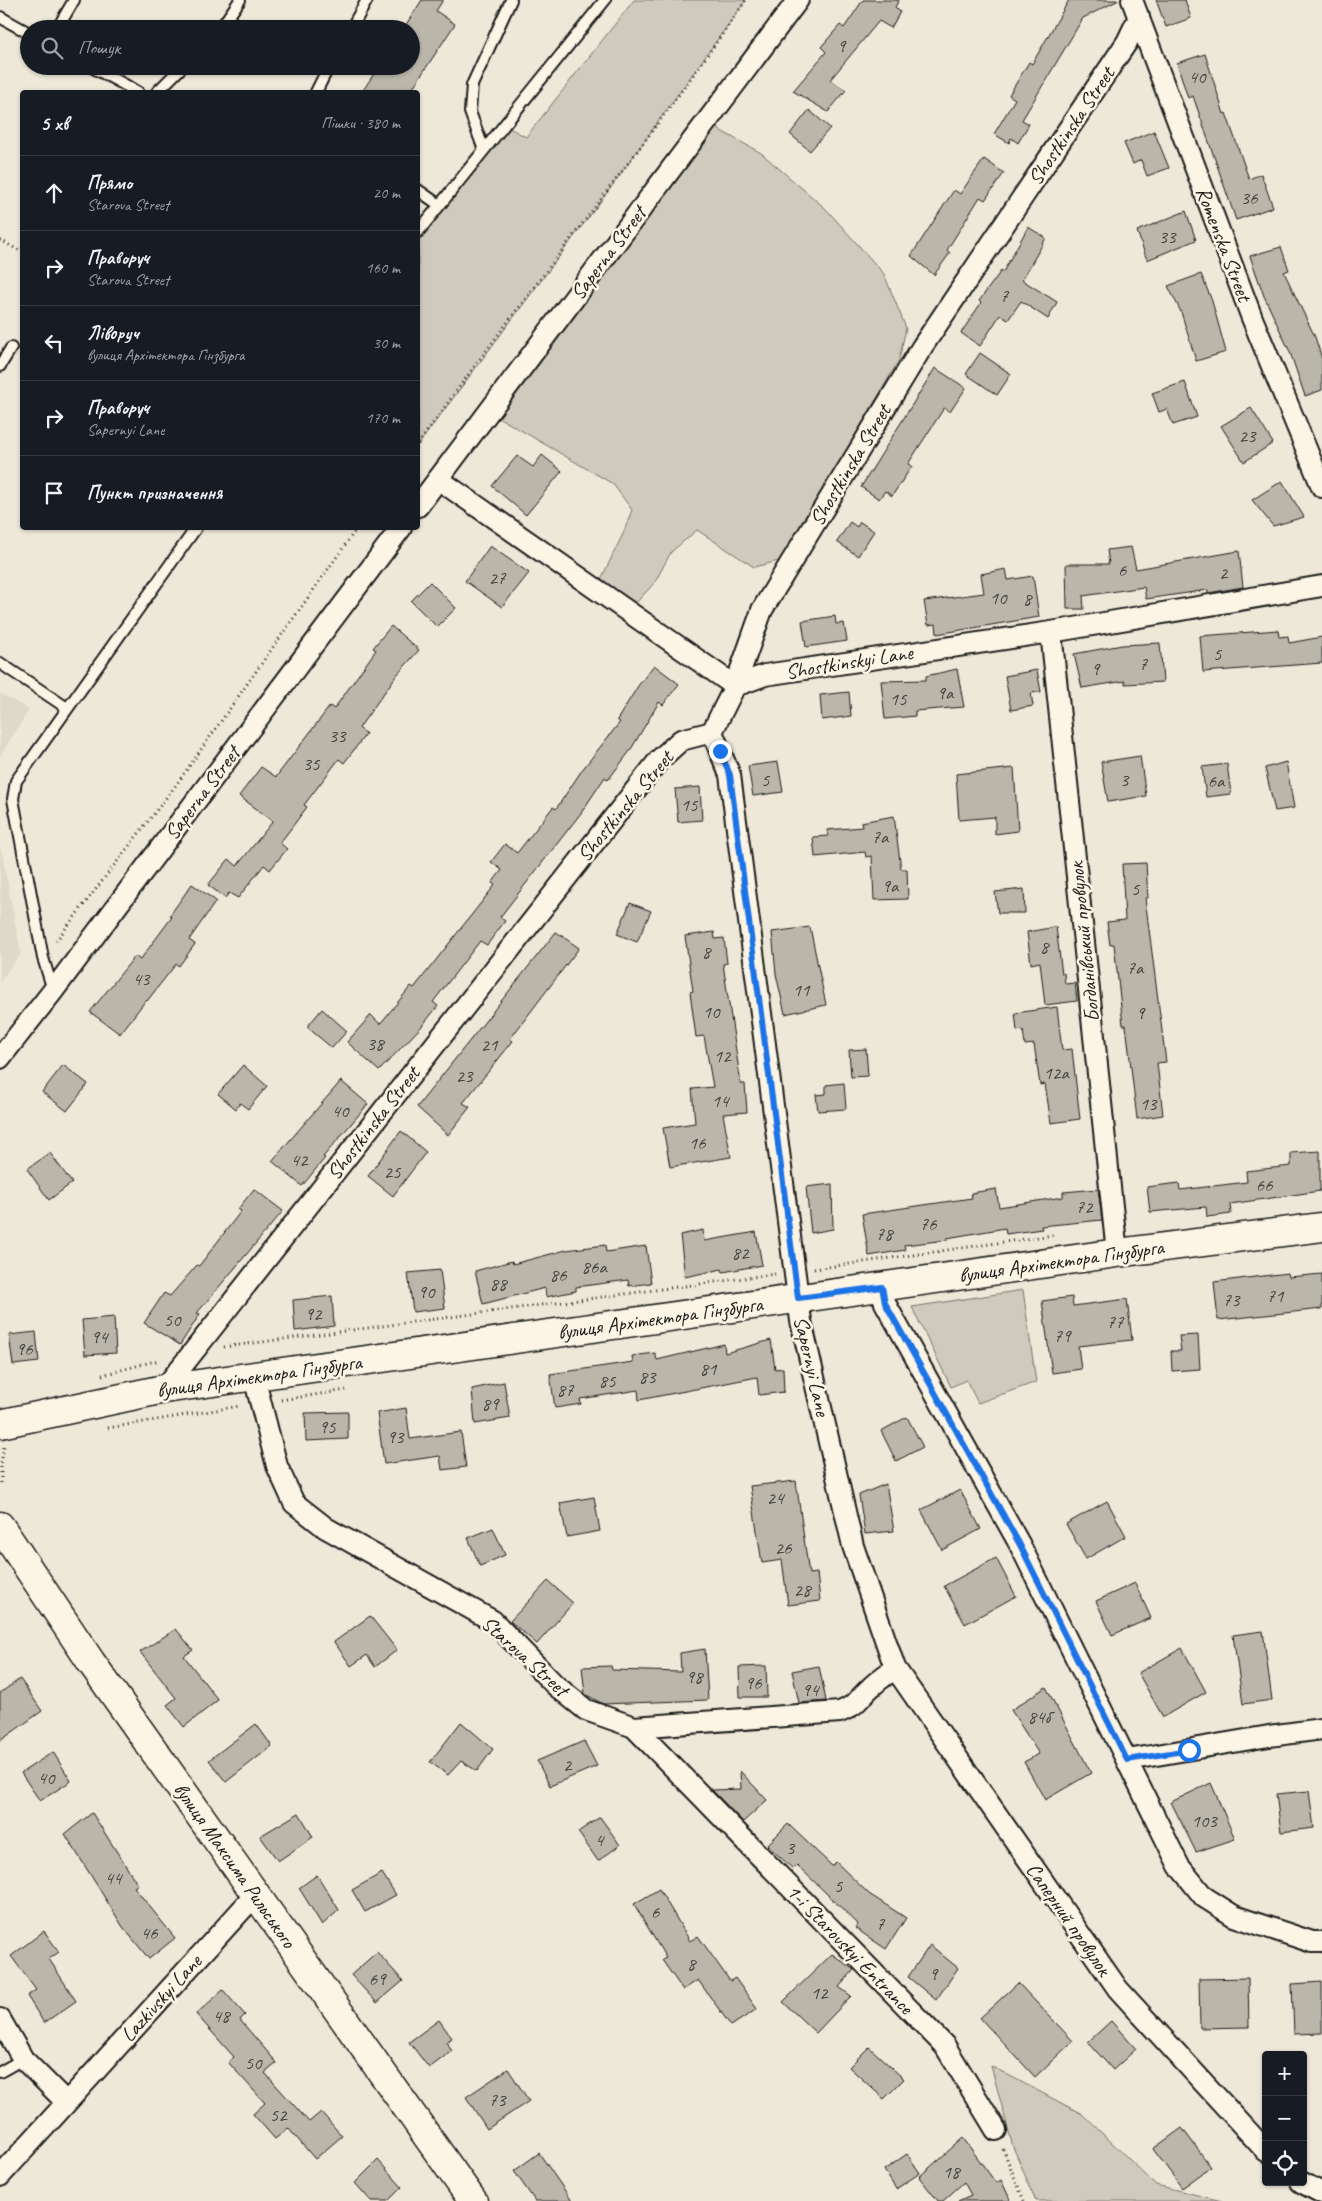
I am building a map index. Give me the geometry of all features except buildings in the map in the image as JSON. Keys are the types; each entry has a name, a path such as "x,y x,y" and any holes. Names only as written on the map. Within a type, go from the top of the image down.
{"main road":[{"name":"вулиця Архітектора Гінзбурга","path":"2,1434 164,1389 1117,1253 1322,1227"},
{"name":"вулиця Максима Рильського","path":"0,1526 92,1662 473,2201"}],"street":[{"name":"Saperna Street","path":"420,503 798,0"},
{"name":"Romenska Street","path":"1136,9 1252,318 1322,486"},
{"name":"Shostkinska Street","path":"164,1389 659,760 681,740 712,732 735,686 762,610 767,601 922,347 1127,42 1136,9"},
{"path":"438,479 735,686"},
{"name":"Saperna Street","path":"0,1058 53,991 399,530"},
{"name":"Shostkinskyi Lane","path":"735,686 766,674 1051,632 1322,586"},
{"name":"Богданівський провулок","path":"1051,632 1117,1253"},
{"name":"Sapernyi Lane","path":"712,732 730,775 801,1321 853,1546 895,1668"},
{"path":"882,1287 885,1303 1020,1545 1179,1866 1204,1897 1234,1916 1312,1942 1322,1942"},
{"name":"Starova Street","path":"254,1377 276,1466 294,1503 326,1528 493,1621 556,1685 586,1710 634,1728 840,1712 857,1703 869,1688 895,1668"},
{"name":"Саперний провулок","path":"895,1668 1118,1989 1262,2147"},
{"name":"1-i Starovskyi Entrance","path":"634,1728 944,2046 996,2130"},
{"path":"1127,1760 1322,1729"},
{"name":"Lazkivskyi Lane","path":"0,2176 256,1895"},
{"path":"0,2019 23,2059 66,2102"},
{"path":"1307,2185 1322,2193"}],"lane":[{"path":"62,20 74,0"},
{"path":"226,20 240,0"},
{"path":"356,20 367,0"},
{"path":"484,150 470,112 472,85 511,0"},
{"path":"420,229 438,204 484,150 604,0"},
{"path":"0,17 20,28"},
{"path":"107,75 134,90"},
{"path":"159,90 174,75"},
{"path":"317,90 324,75"},
{"path":"420,191 438,204"},
{"path":"0,366 11,348"},
{"path":"53,991 43,958 13,799 16,781 195,530"},
{"path":"0,663 67,708"},
{"path":"0,2072 23,2059"}],"path":[{"path":"420,441 479,359 646,141 746,0"},
{"path":"0,240 20,251"},
{"path":"43,958 176,785 356,530"},
{"path":"194,1351 1056,1235"},
{"path":"103,1429 260,1403"},
{"path":"1,1483 2,1434"},
{"path":"996,2130 1024,2201"}],"shaded area":[{"path":"634,0 746,0 609,190 420,442 420,230 504,125 526,137"},
{"path":"714,127 761,153 826,209 884,274 906,328 899,360 783,560 754,567 697,530 671,552 655,582 636,603 615,593 601,579 623,534 632,510 613,484 498,417"},
{"path":"0,693 29,710 0,756"},
{"path":"0,844 21,953 0,982"},
{"path":"1023,1290 1036,1382 978,1403 966,1380 951,1387 912,1307"},
{"path":"991,2066 1082,2114 1156,2185 1222,2201 1036,2201 1013,2147"}],"route":[{"path":"720,751 730,775 798,1298 882,1287 885,1303 1020,1545 1127,1760 1189,1750"}]}
